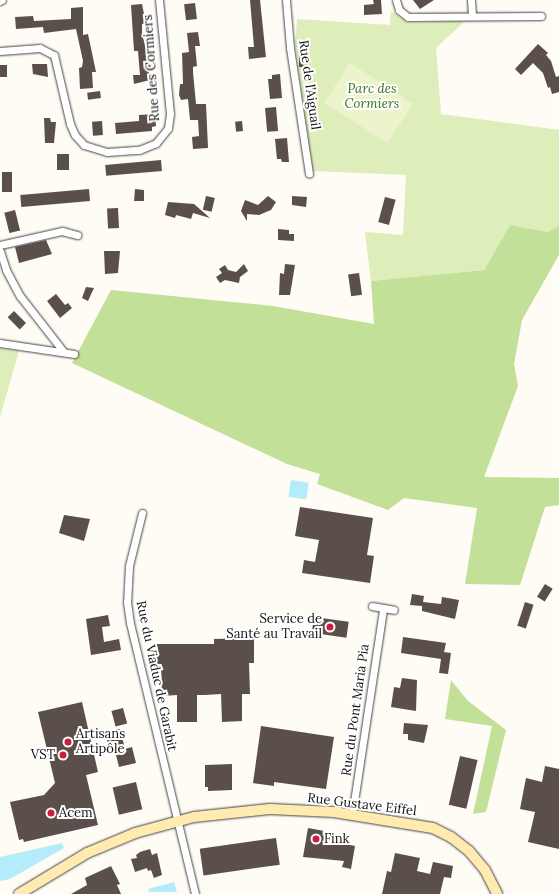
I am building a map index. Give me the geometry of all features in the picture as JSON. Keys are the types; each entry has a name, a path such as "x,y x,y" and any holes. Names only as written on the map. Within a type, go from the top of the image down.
{"street":[{"name":"Rue des Cormiers","path":"0,51 40,48 48,50 54,55 70,124 84,145 107,152 140,150 156,143 168,128 170,114 159,0"},
{"name":"Rue de l’Aiguail","path":"286,0 290,48 309,174"},
{"path":"396,0 399,10 408,17 541,16"},
{"path":"471,0 472,16"},
{"path":"0,245 62,231 77,235"},
{"path":"0,251 3,270 20,296 63,351"},
{"path":"0,343 63,351 74,354"},
{"name":"Rue du Viaduc de Garabit","path":"142,513 129,566 127,602 195,894"},
{"path":"372,606 394,610"},
{"name":"Rue du Pont Maria Pia","path":"352,815 383,609"},
{"name":"Rue Gustave Eiffel","path":"19,894 63,866 108,843 177,821 224,813 270,810 352,815 433,828 452,837 479,860 496,894"}],"green space":[{"name":"Parc des Cormiers","path":"391,11 408,22 465,21 436,48 441,114 559,130 559,226 548,232 510,225 484,270 371,281 365,232 403,235 406,175 313,171 295,46 297,19 390,25"},
{"name":"Parc des Cormiers","path":"350,63 413,104 387,143 324,102"},
{"path":"510,225 548,232 559,226 559,255 522,320 514,364 518,386 484,477 559,478 559,505 545,507 520,585 465,584 477,508 404,498 388,510 317,484 320,474 287,464 72,363 111,290 273,306 374,324 371,281 484,270"},
{"path":"0,348 19,351 0,417"},
{"path":"451,680 468,701 506,730 486,812 473,814 492,726 445,719"}],"water":[{"path":"291,480 309,483 306,500 288,497"},
{"path":"62,843 64,848 10,879 0,881 0,857"},
{"path":"174,882 177,892 149,892 148,889"}],"building":[{"path":"250,0 260,0 266,57 249,59 248,47 254,47"},
{"path":"373,0 381,0 382,14 364,15 364,5 374,4"},
{"path":"413,0 434,0 420,9"},
{"path":"195,3 197,19 186,20 184,4"},
{"path":"142,4 146,24 142,24 142,34 152,71 149,71 150,80 134,84 133,75 140,75 138,51 134,51 131,5"},
{"path":"83,7 83,35 88,34 96,72 92,72 93,88 80,89 79,68 82,67 83,61 76,29 44,33 43,27 16,29 15,17 33,16 34,21 71,19 71,8"},
{"path":"198,32 200,46 195,46 197,66 193,67 193,72 196,104 206,104 208,148 193,149 192,137 199,136 198,120 190,120 188,99 181,100 179,95 180,84 183,84 182,53 189,52 187,33"},
{"path":"538,44 548,53 546,55 551,61 556,77 559,76 559,92 552,94 550,87 548,88 543,73 533,63 521,75 515,69"},
{"path":"299,56 306,56 306,67 299,67"},
{"path":"32,64 47,64 48,77 33,74"},
{"path":"0,65 7,65 7,77 0,77"},
{"path":"280,74 282,98 270,99 268,79 272,79 272,75"},
{"path":"100,91 101,98 88,100 87,93"},
{"path":"276,107 278,131 267,132 265,108"},
{"path":"155,114 156,126 152,127 152,131 116,134 115,123 139,121 139,115"},
{"path":"44,118 50,118 51,122 56,122 54,143 45,143"},
{"path":"102,121 103,135 93,136 92,122"},
{"path":"242,121 243,131 236,132 235,122"},
{"path":"287,138 289,162 282,162 281,159 277,159 275,139"},
{"path":"57,154 69,154 69,170 57,170"},
{"path":"161,160 162,171 106,176 105,165"},
{"path":"2,172 12,172 12,192 2,192"},
{"path":"89,189 90,201 21,207 20,195"},
{"path":"135,189 144,190 144,201 134,201"},
{"path":"206,196 215,198 212,212 203,210"},
{"path":"268,196 276,202 271,210 259,215 247,214 247,221 241,211 245,200 258,205"},
{"path":"292,196 307,197 306,207 292,205"},
{"path":"385,197 396,200 389,225 378,222"},
{"path":"168,202 194,204 210,218 193,213 191,219 176,215 175,218 165,215"},
{"path":"118,208 119,228 108,229 107,209"},
{"path":"15,210 20,230 9,233 4,213"},
{"path":"278,229 289,230 289,234 294,234 294,241 278,240"},
{"path":"46,240 52,254 19,263 15,247"},
{"path":"104,251 120,251 118,273 105,274"},
{"path":"244,264 248,271 240,277 239,283 225,280 220,283 216,277 222,273 219,269 225,265 228,270 236,272"},
{"path":"285,264 295,265 290,295 279,295 280,273 284,274"},
{"path":"359,273 362,295 351,296 348,275"},
{"path":"86,287 94,288 88,301 82,298"},
{"path":"56,294 65,305 68,303 72,308 60,318 47,301"},
{"path":"14,311 26,323 20,329 8,317"},
{"path":"300,507 373,518 367,555 374,556 370,583 302,573 304,560 315,562 319,540 295,536"},
{"path":"64,515 90,519 84,541 59,533"},
{"path":"545,584 553,589 545,601 537,597"},
{"path":"412,594 424,596 423,602 441,604 442,597 459,600 455,619 422,611 422,606 410,605"},
{"path":"525,602 534,605 526,629 517,626"},
{"path":"108,615 110,626 102,627 104,642 119,639 121,650 91,655 86,619"},
{"name":"Service de Santé au Travail","path":"314,617 349,622 346,638 312,633"},
{"path":"403,637 446,643 444,652 451,653 448,674 439,673 441,659 401,653"},
{"path":"254,638 254,663 249,663 250,694 242,694 242,721 222,722 221,694 197,695 197,722 177,722 177,695 162,696 161,664 157,664 156,644 214,644 214,639"},
{"path":"402,678 417,680 416,711 391,707 394,687 400,688"},
{"name":"Artisans Artipôle","path":"82,702 98,772 86,775 98,825 24,842 23,839 19,840 10,802 44,795 55,783 38,712"},
{"path":"123,708 127,723 116,727 111,711"},
{"path":"404,723 428,725 424,743 408,740 408,734 403,734"},
{"path":"261,726 334,737 326,789 274,782 274,786 253,783"},
{"path":"120,729 125,749 132,747 136,763 119,767 115,751 110,752 105,732"},
{"path":"460,756 478,760 466,809 449,805"},
{"path":"232,764 232,790 208,791 208,787 205,787 205,765"},
{"path":"545,766 559,769 559,849 528,842 535,812 520,809 526,778 542,782"},
{"path":"136,782 142,809 119,815 113,787"},
{"path":"308,828 330,832 328,840 355,846 351,869 342,867 344,861 303,857"},
{"path":"276,838 280,865 204,875 200,849"},
{"path":"150,849 152,855 157,853 162,875 154,878 151,870 148,871 147,868 135,872 131,859 137,858 136,855 140,852"},
{"path":"395,853 420,858 417,871 430,874 433,862 453,866 451,878 444,877 440,894 382,894 387,871 391,872"},
{"path":"111,866 120,884 117,885 121,894 71,894 87,885 85,878"}],"place":[{"name":"Service de Santé au Travail","path":"330,627"},
{"name":"Artisans Artipôle","path":"68,742"},
{"name":"VST","path":"63,755"},
{"name":"Acem","path":"51,813"},
{"name":"Fink","path":"316,839"}]}
